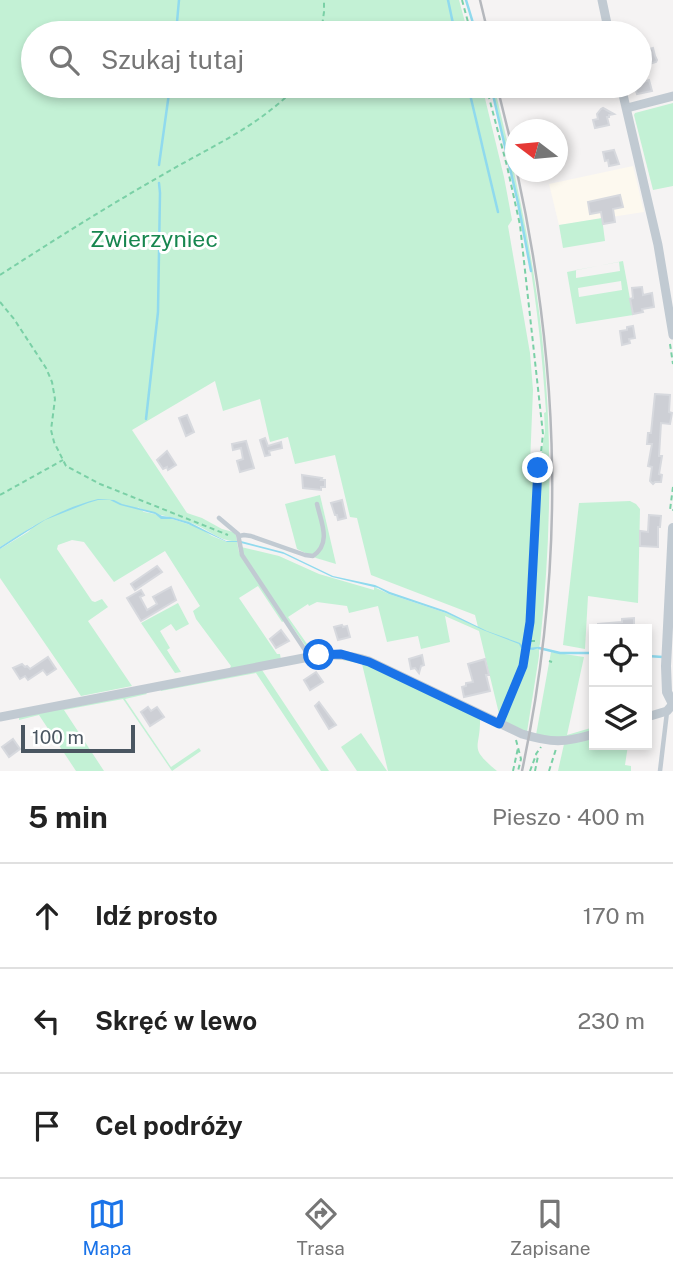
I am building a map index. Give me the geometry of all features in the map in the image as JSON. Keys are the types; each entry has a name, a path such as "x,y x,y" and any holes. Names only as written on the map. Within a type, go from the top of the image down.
{"street":[{"path":"602,0 606,21"},
{"path":"627,108 673,96"},
{"path":"624,98 668,274 673,335"},
{"path":"652,715 670,707 666,650 673,528"},
{"path":"0,717 309,657 338,654 356,657 378,666 517,732 559,742 589,735"}],"lane":[{"path":"239,540 244,535 251,536 313,556 320,550 324,540 317,504"},
{"path":"219,518 239,540 242,555 309,657"},
{"path":"660,771 670,707"}],"path":[{"path":"323,21 324,0"},
{"path":"462,0 468,21"},
{"path":"0,275 153,180 242,131 283,98"},
{"path":"489,98 508,166 520,225 542,429 527,648 521,672 499,724"},
{"path":"0,302 46,368 52,382 55,399 51,430 66,466 100,484 239,540"},
{"path":"0,495 63,460"},
{"path":"673,487 670,510 673,510"},
{"path":"517,732 515,739 520,759 518,771"},
{"path":"530,771 545,740"},
{"path":"549,771 559,742"},
{"path":"513,771 518,747"},
{"path":"535,771 538,756 536,754"}],"shaded area":[{"path":"633,166 644,212 559,225 549,184"}],"green space":[{"path":"0,0 459,0 465,21 21,21 21,98 485,98 512,220 508,226 530,353 533,390 530,464 537,464 525,649 539,648 539,656 527,732 501,722 479,631 445,616 450,642 421,649 418,636 387,642 378,606 349,613 347,606 317,602 309,606 308,604 288,617 315,653 309,651 241,547 279,556 319,574 374,590 374,587 478,627 475,615 371,575 357,518 350,517 335,455 295,464 288,437 270,442 260,399 223,411 215,381 132,430 187,513 233,532 237,541 224,539 197,525 137,507 162,519 172,519 200,528 227,542 237,542 243,559 284,621 282,622 258,586 239,598 277,654 280,654 281,660 230,668 196,619 193,611 200,606 165,551 114,582 84,542 72,540 58,545 57,549 92,601 102,599 108,607 88,621 132,686 81,696 0,578 0,549 35,525 0,547"},
{"path":"494,98 497,98 505,144"},
{"path":"673,103 673,186 653,190 634,115"},
{"path":"514,182 517,182 538,305 548,413 546,567 540,644 532,649 528,647 529,641 535,641 529,640 540,463 546,412 538,322"},
{"path":"602,218 605,241 563,248 559,225"},
{"path":"623,261 633,315 576,324 567,272 576,270 576,278 620,271 619,262 598,266","holes":["621,281 622,290 579,297 578,288"]},
{"path":"320,495 336,564 297,549 285,504"},
{"path":"630,501 640,509 638,603 588,596 585,649 563,645 579,503"},
{"path":"178,603 189,624 176,631 171,624 160,631 170,648 167,650 181,672 175,673 141,623"},
{"path":"551,652 584,657 567,735 589,728 589,732 563,739 536,735"},
{"path":"338,659 361,661 480,717 479,752 497,771 388,771 362,664"},
{"path":"262,670 329,771 321,771 256,673 161,691 160,689"},
{"path":"145,692 147,694 125,699 171,767 199,748 201,751 172,771 123,699 64,710 104,771 76,771 39,715 19,720 19,717"},
{"path":"361,733 387,771 357,771 341,747"},
{"path":"589,737 589,750 627,750 625,765 631,766 631,771 558,771 564,744"}],"water":[{"path":"98,499 114,500 189,522 226,541 241,541 283,552 333,576 375,585 446,611 520,643 524,647 539,648 533,650 521,648 519,644 483,630 446,613 378,588 332,577 284,554 227,542 188,524 161,519 155,514 120,505 110,500 88,503 46,520 71,507"},
{"path":"44,521 0,549 23,532"}],"building":[{"path":"652,48 657,60 652,63"},
{"path":"603,108 614,114 607,117 609,125 595,128 593,120 598,119 597,114"},
{"path":"614,150 619,164 609,166 603,152"},
{"path":"620,195 623,207 613,209 615,222 603,224 601,212 590,214 588,202"},
{"path":"642,287 643,295 652,293 654,307 633,314 630,299 633,298 632,288"},
{"path":"633,326 635,338 622,345 620,331"},
{"path":"655,394 670,395 669,412 672,413 670,424 661,423 659,456 662,456 659,474 662,475 661,482 653,484 650,481 652,467 648,466 652,444 647,444 648,433 651,433"},
{"path":"187,415 194,432 186,436 179,418"},
{"path":"265,438 268,446 281,442 282,448 269,451 270,455 265,456 260,440"},
{"path":"246,441 254,468 240,472 237,461 243,459 241,448 233,450 232,444"},
{"path":"167,451 176,465 168,470 167,467 163,469 157,460"},
{"path":"302,475 322,478 321,480 325,480 325,487 321,487 321,490 303,488"},
{"path":"342,500 346,518 338,520 331,503"},
{"path":"649,515 661,516 658,547 640,546 640,531 648,532"},
{"path":"157,566 162,572 135,590 131,584"},
{"path":"171,587 176,600 141,621 127,598 141,590 144,595 140,597 147,610 157,604 153,597"},
{"path":"634,618 634,624 598,624 622,622 622,619"},
{"path":"347,626 350,637 338,640 334,627"},
{"path":"281,630 289,641 276,648 270,639"},
{"path":"422,655 424,665 419,673 415,668 411,669 409,659"},
{"path":"48,657 56,669 47,675 43,670 28,680 25,676 20,679 13,668 22,664 30,669"},
{"path":"485,659 490,691 464,697 462,687 473,682 468,664"},
{"path":"316,672 323,682 310,690 304,680"},
{"path":"319,702 336,725 329,729 315,706"},
{"path":"148,707 151,711 157,707 164,717 150,726 141,712"},
{"path":"13,739 20,749 9,757 2,747"}],"waterway":[{"path":"177,21 179,0"},
{"path":"448,0 452,21"},
{"path":"466,0 472,21"},
{"path":"159,165 168,98"},
{"path":"471,98 498,212"},
{"path":"494,98 531,271"},
{"path":"146,419 158,312 159,183"},
{"name":"Zwierzyniec","path":"539,648 560,653 589,653"},
{"name":"Zwierzyniec","path":"652,656 663,657"}],"railway":[{"path":"480,0 485,21"},
{"path":"500,98 505,119"},
{"path":"519,182 532,247 542,322 552,471 546,620 522,771"}],"route":[{"path":"319,655 341,654 356,657 499,724 521,672 527,647 538,468"}]}
